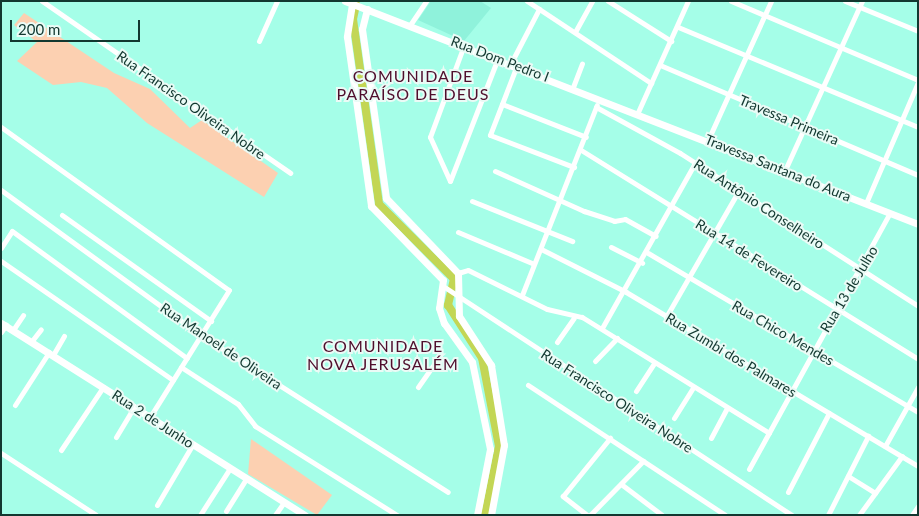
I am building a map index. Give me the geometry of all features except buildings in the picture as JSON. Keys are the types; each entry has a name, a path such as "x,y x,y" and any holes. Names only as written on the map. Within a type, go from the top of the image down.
{"street":[{"name":"Rua Francisco Oliveira Nobre","path":"42,1 290,173"},
{"path":"259,41 277,1"},
{"path":"410,25 426,1"},
{"path":"527,1 651,83"},
{"path":"575,32 592,1"},
{"path":"608,1 671,41"},
{"path":"731,1 918,81 866,203"},
{"path":"708,140 771,1"},
{"path":"845,1 918,31"},
{"path":"785,170 862,1"},
{"path":"638,112 688,2"},
{"path":"350,3 347,38 371,206 443,280 439,308 444,323 472,362 490,449 477,515"},
{"name":"Rua Dom Pedro I","path":"350,3 638,112"},
{"path":"365,8 362,29 388,202 458,273 457,296 462,322 491,366 499,406 503,450 491,515"},
{"path":"539,9 514,64 490,136 574,167"},
{"path":"678,27 918,127"},
{"path":"464,45 430,137 443,171 452,181 498,58"},
{"path":"573,87 582,64"},
{"name":"Travessa Primeira","path":"660,65 918,175"},
{"path":"522,295 600,98"},
{"path":"502,104 586,137"},
{"name":"Rua Antônio Conselheiro","path":"596,107 739,190 918,306"},
{"name":"Travessa Santana do Aura","path":"638,112 918,224"},
{"path":"1,127 228,290 202,336 150,417"},
{"name":"Rua 14 de Fevereiro","path":"581,150 918,359"},
{"path":"602,328 626,292 648,253 695,163"},
{"path":"495,171 559,201 614,221 625,219 656,236"},
{"name":"Rua Manoel de Oliveira","path":"1,190 202,336 448,492"},
{"path":"666,317 690,279 739,190"},
{"path":"472,201 572,241"},
{"name":"Rua 13 de Julho","path":"749,469 890,213"},
{"path":"62,216 211,321"},
{"path":"1,248 12,231 187,358"},
{"path":"458,232 534,264"},
{"path":"612,247 642,263"},
{"name":"Rua Zumbi dos Palmares","path":"541,249 626,292 918,466"},
{"name":"Rua Chico Mendes","path":"648,253 918,412"},
{"path":"1,261 173,380"},
{"path":"458,273 468,270 574,318 582,317 769,433"},
{"name":"Rua Francisco Oliveira Nobre","path":"443,286 792,515"},
{"path":"13,330 23,314"},
{"path":"557,342 574,318"},
{"name":"Rua 2 de Junho","path":"3,327 13,330 305,515"},
{"path":"31,342 41,329"},
{"path":"15,406 64,336"},
{"path":"595,361 617,338"},
{"path":"418,387 440,356"},
{"path":"636,391 654,362"},
{"path":"181,367 238,404 255,426 397,515"},
{"path":"528,386 725,515"},
{"path":"61,450 103,387"},
{"path":"674,418 693,387"},
{"path":"885,446 909,407 918,388"},
{"path":"116,437 134,407"},
{"path":"711,438 727,408"},
{"path":"788,492 829,413"},
{"path":"828,515 868,436"},
{"path":"610,438 564,494 589,515 643,461"},
{"path":"157,504 193,444"},
{"path":"1,453 96,515"},
{"path":"859,515 902,456"},
{"path":"200,515 230,468"},
{"path":"848,476 875,493"},
{"path":"226,511 247,478"},
{"path":"621,484 662,515"},
{"path":"275,515 284,502"},
{"path":"912,515 918,506"}],"shaded area":[{"path":"431,1 480,1 491,8 464,41 418,20"},
{"path":"24,13 114,73 150,89 190,128 202,120 278,173 264,197 147,123 107,88 81,82 53,85 17,61 37,42 14,25"},
{"path":"251,439 332,495 317,515 248,474"}],"waterway":[{"path":"356,5 353,19 379,204 454,279 448,305 482,358 499,446 485,515"}],"district":[{"name":"COMUNIDADE PARAÍSO DE DEUS","path":"413,85"},
{"name":"COMUNIDADE NOVA JERUSALÉM","path":"383,355"}]}
